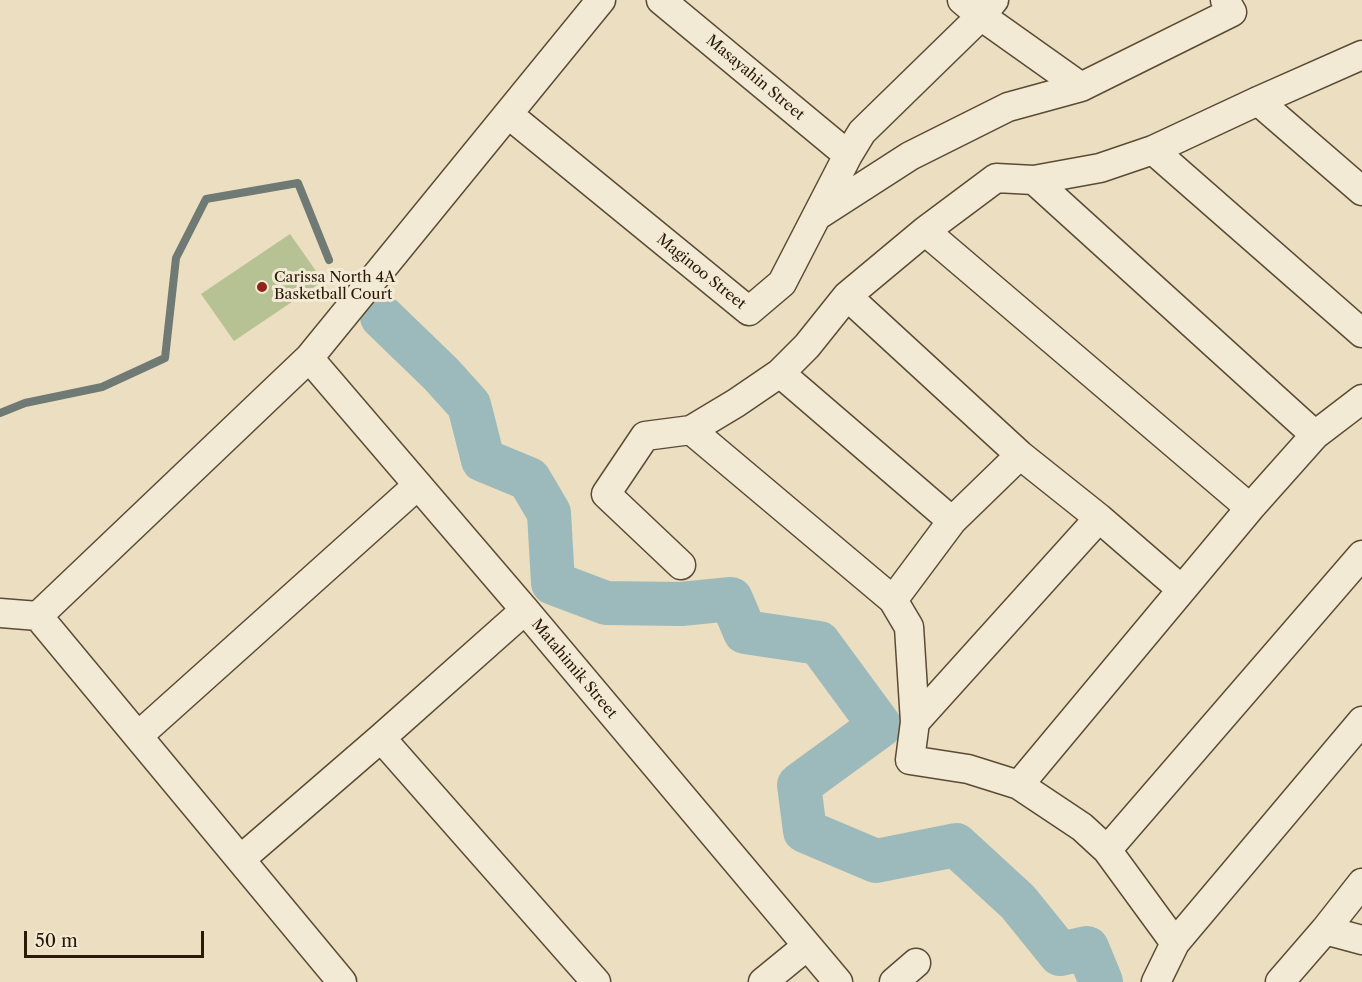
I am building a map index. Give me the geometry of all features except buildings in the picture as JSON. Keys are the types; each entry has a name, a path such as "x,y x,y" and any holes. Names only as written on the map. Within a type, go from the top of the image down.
{"street":[{"path":"38,616 309,358 601,0"},
{"name":"Masayahin Street","path":"661,0 848,155"},
{"path":"979,5 1081,87"},
{"name":"Maginoo Street","path":"508,114 749,311 782,283 862,132 979,5"},
{"path":"817,215 910,156 1008,107 1081,87 1228,6"},
{"path":"681,565 606,494 645,436 691,430 780,373 807,346 847,297 925,231 996,178 1034,180 1100,168 1153,150 1362,55"},
{"path":"1258,101 1362,191"},
{"path":"1153,150 1362,333"},
{"path":"1034,180 1315,435"},
{"path":"925,231 1250,508"},
{"path":"847,297 1020,455 1099,518 1181,589"},
{"name":"Matahimik Street","path":"309,358 525,610 838,982"},
{"path":"780,373 952,521"},
{"path":"1019,785 1250,508 1315,435 1362,399"},
{"path":"691,430 893,600 909,627 915,722 910,760 968,769 1019,785 1082,827 1107,850 1175,943"},
{"path":"893,600 952,521 1020,455"},
{"path":"138,736 418,485"},
{"path":"915,722 1099,518"},
{"path":"1107,850 1362,555"},
{"path":"241,859 525,610"},
{"path":"0,613 38,616 342,982"},
{"path":"1156,982 1175,943 1362,722"},
{"path":"381,738 596,982"},
{"path":"1280,982 1362,883"},
{"path":"1324,930 1362,940"},
{"path":"763,982 807,946"},
{"path":"894,982 916,963"}],"green space":[{"name":"Carissa North 4A Basketball Court","path":"290,234 323,281 234,341 201,294"}],"waterway":[{"path":"0,413 25,403 102,387 165,358 176,258 206,199 298,183 329,260"},
{"path":"382,317 441,374 469,405 483,460 529,479 549,513 553,583 606,603 681,604 731,599 745,632 819,643 880,726 799,785 805,831 876,861 956,845 1018,902 1060,954 1087,948 1101,982"}],"place":[{"name":"Carissa North 4A Basketball Court","path":"262,287"}]}
